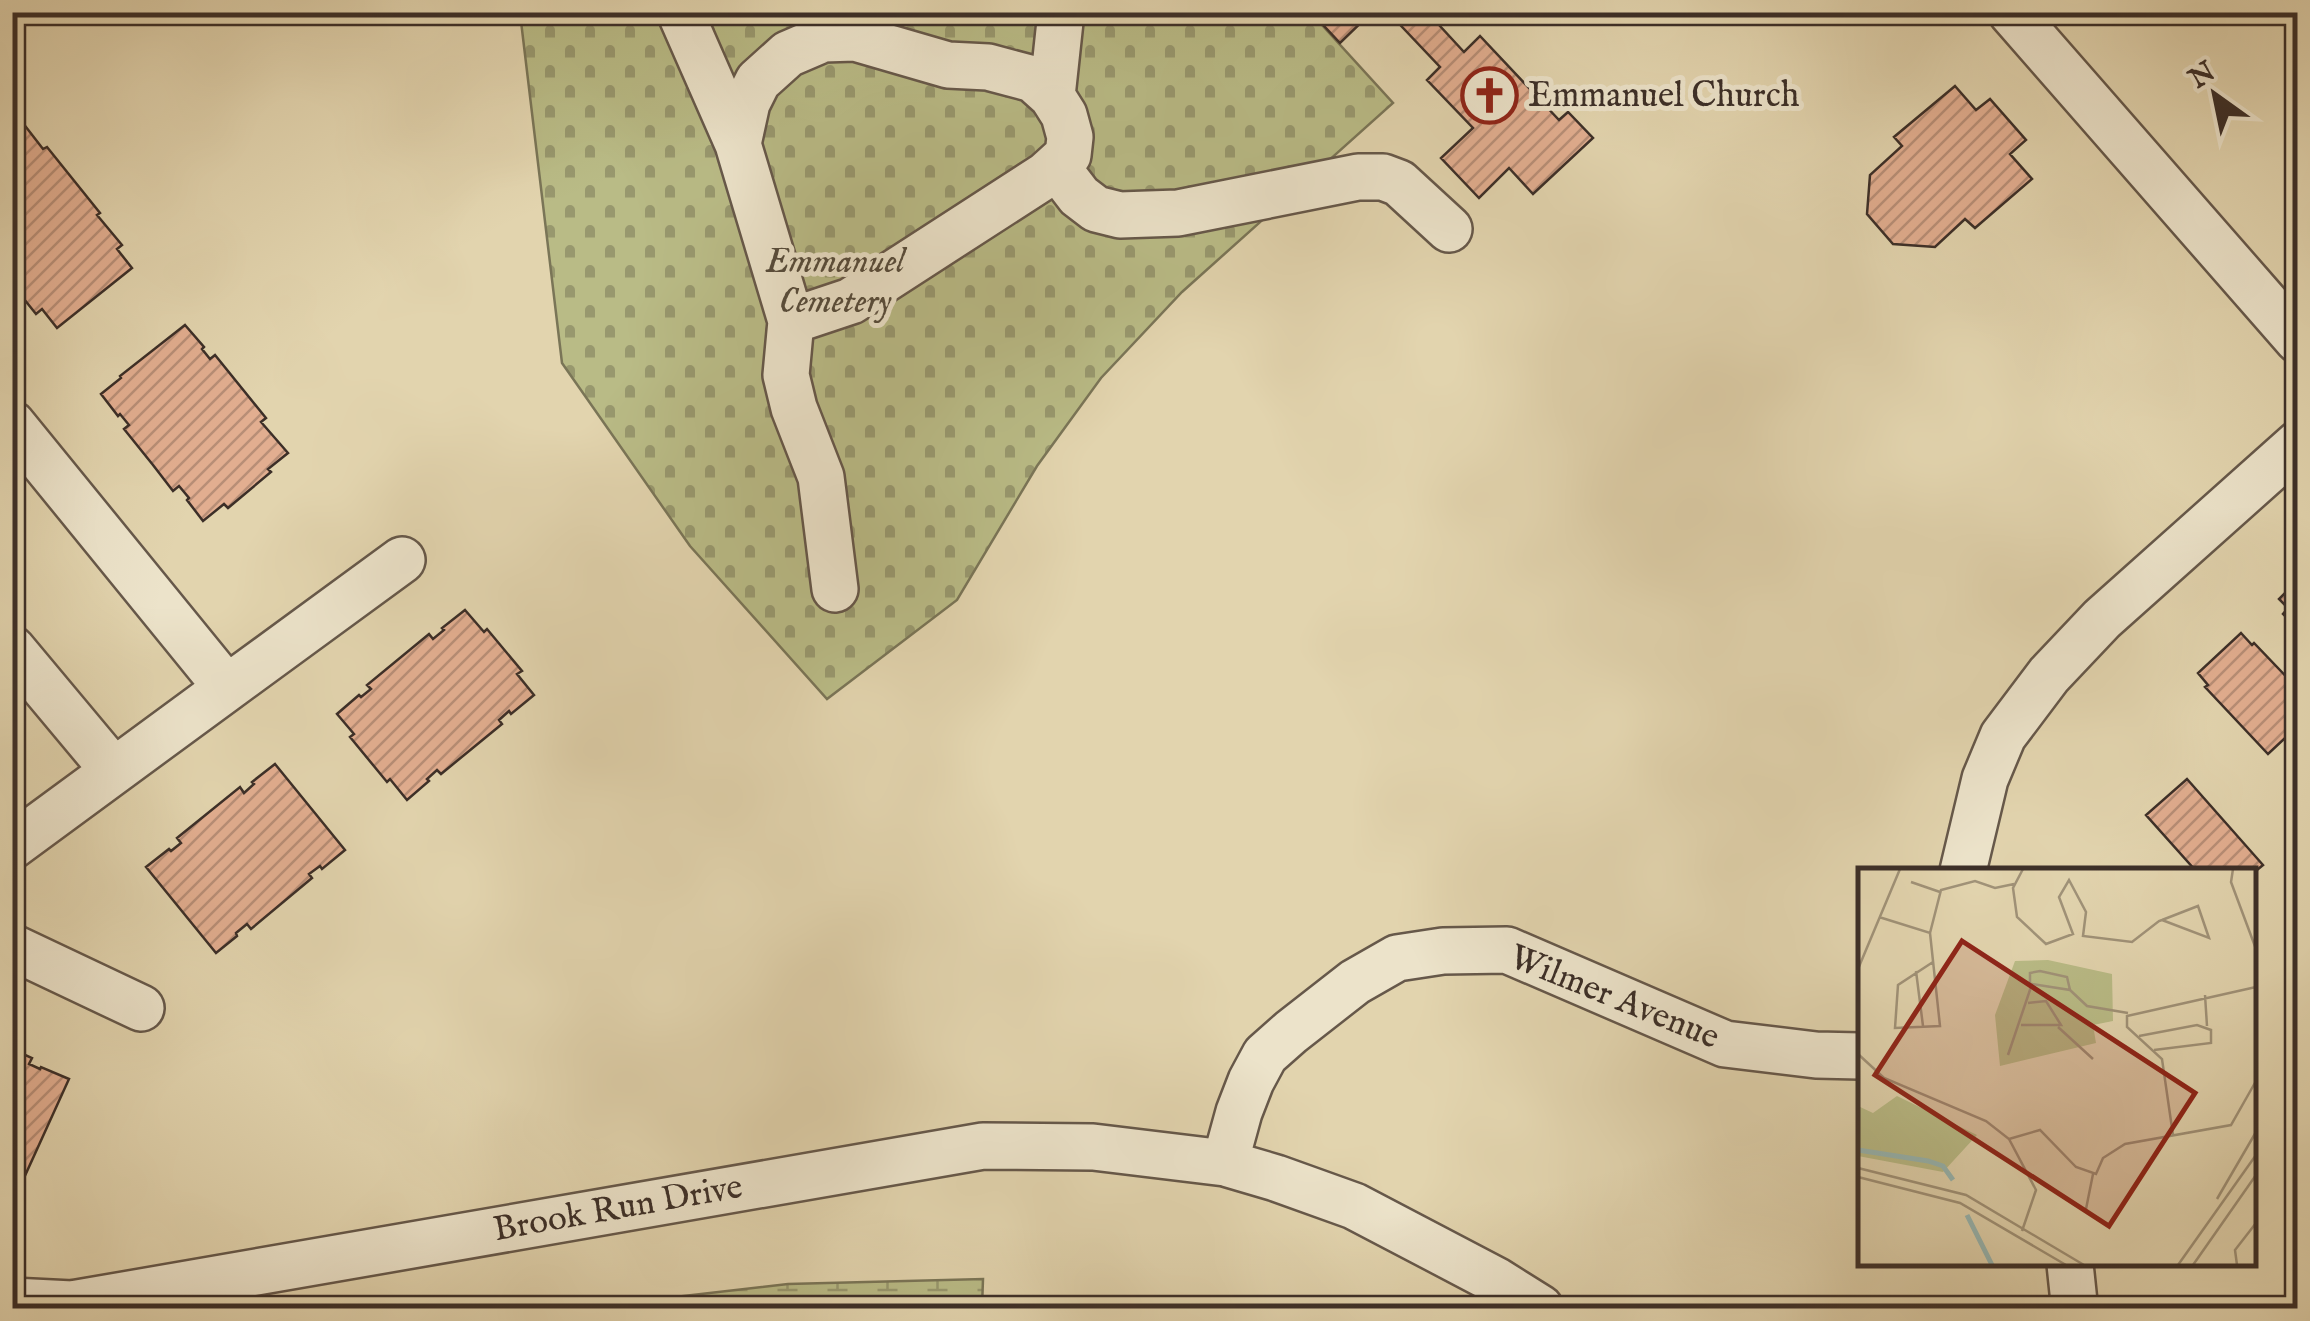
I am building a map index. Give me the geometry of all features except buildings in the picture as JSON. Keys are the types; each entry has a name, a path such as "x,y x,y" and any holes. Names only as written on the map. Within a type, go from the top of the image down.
{"street":[{"path":"680,12 738,144 791,321 786,375 798,421 821,477 835,589"},
{"path":"1052,96 1061,12"},
{"path":"2011,12 2298,340"},
{"path":"738,144 747,103 758,81 788,54 822,39 855,38 870,28 948,65 988,68 1033,79 1052,96 1064,115 1070,137 1068,155 1046,175 852,301 791,321"},
{"path":"1056,166 1079,196 1096,208 1120,215 1178,213 1358,177 1384,177 1399,183 1449,229"},
{"path":"12,424 227,688"},
{"path":"1964,868 1985,779 2003,736 2048,675 2102,620 2298,444"},
{"path":"12,846 402,560"},
{"path":"12,650 114,771"},
{"path":"12,947 141,1008"},
{"name":"Wilmer Avenue","path":"1225,1163 1239,1112 1265,1055 1356,982 1397,958 1443,951 1507,950 1725,1044 1816,1056 1858,1056"},
{"name":"Brook Run Drive","path":"12,1302 72,1304 982,1146 1094,1146 1225,1163"},
{"path":"1225,1163 1354,1206 1540,1308"}],"green space":[{"name":"Emmanuel Cemetery","path":"520,13 1311,13 1393,103 1182,292 1101,378 1037,466 957,600 827,699 690,546 562,363"},
{"path":"983,1279 982,1308 579,1308 788,1284"}],"place":[{"name":"Emmanuel Church","path":"1489,96"}]}
